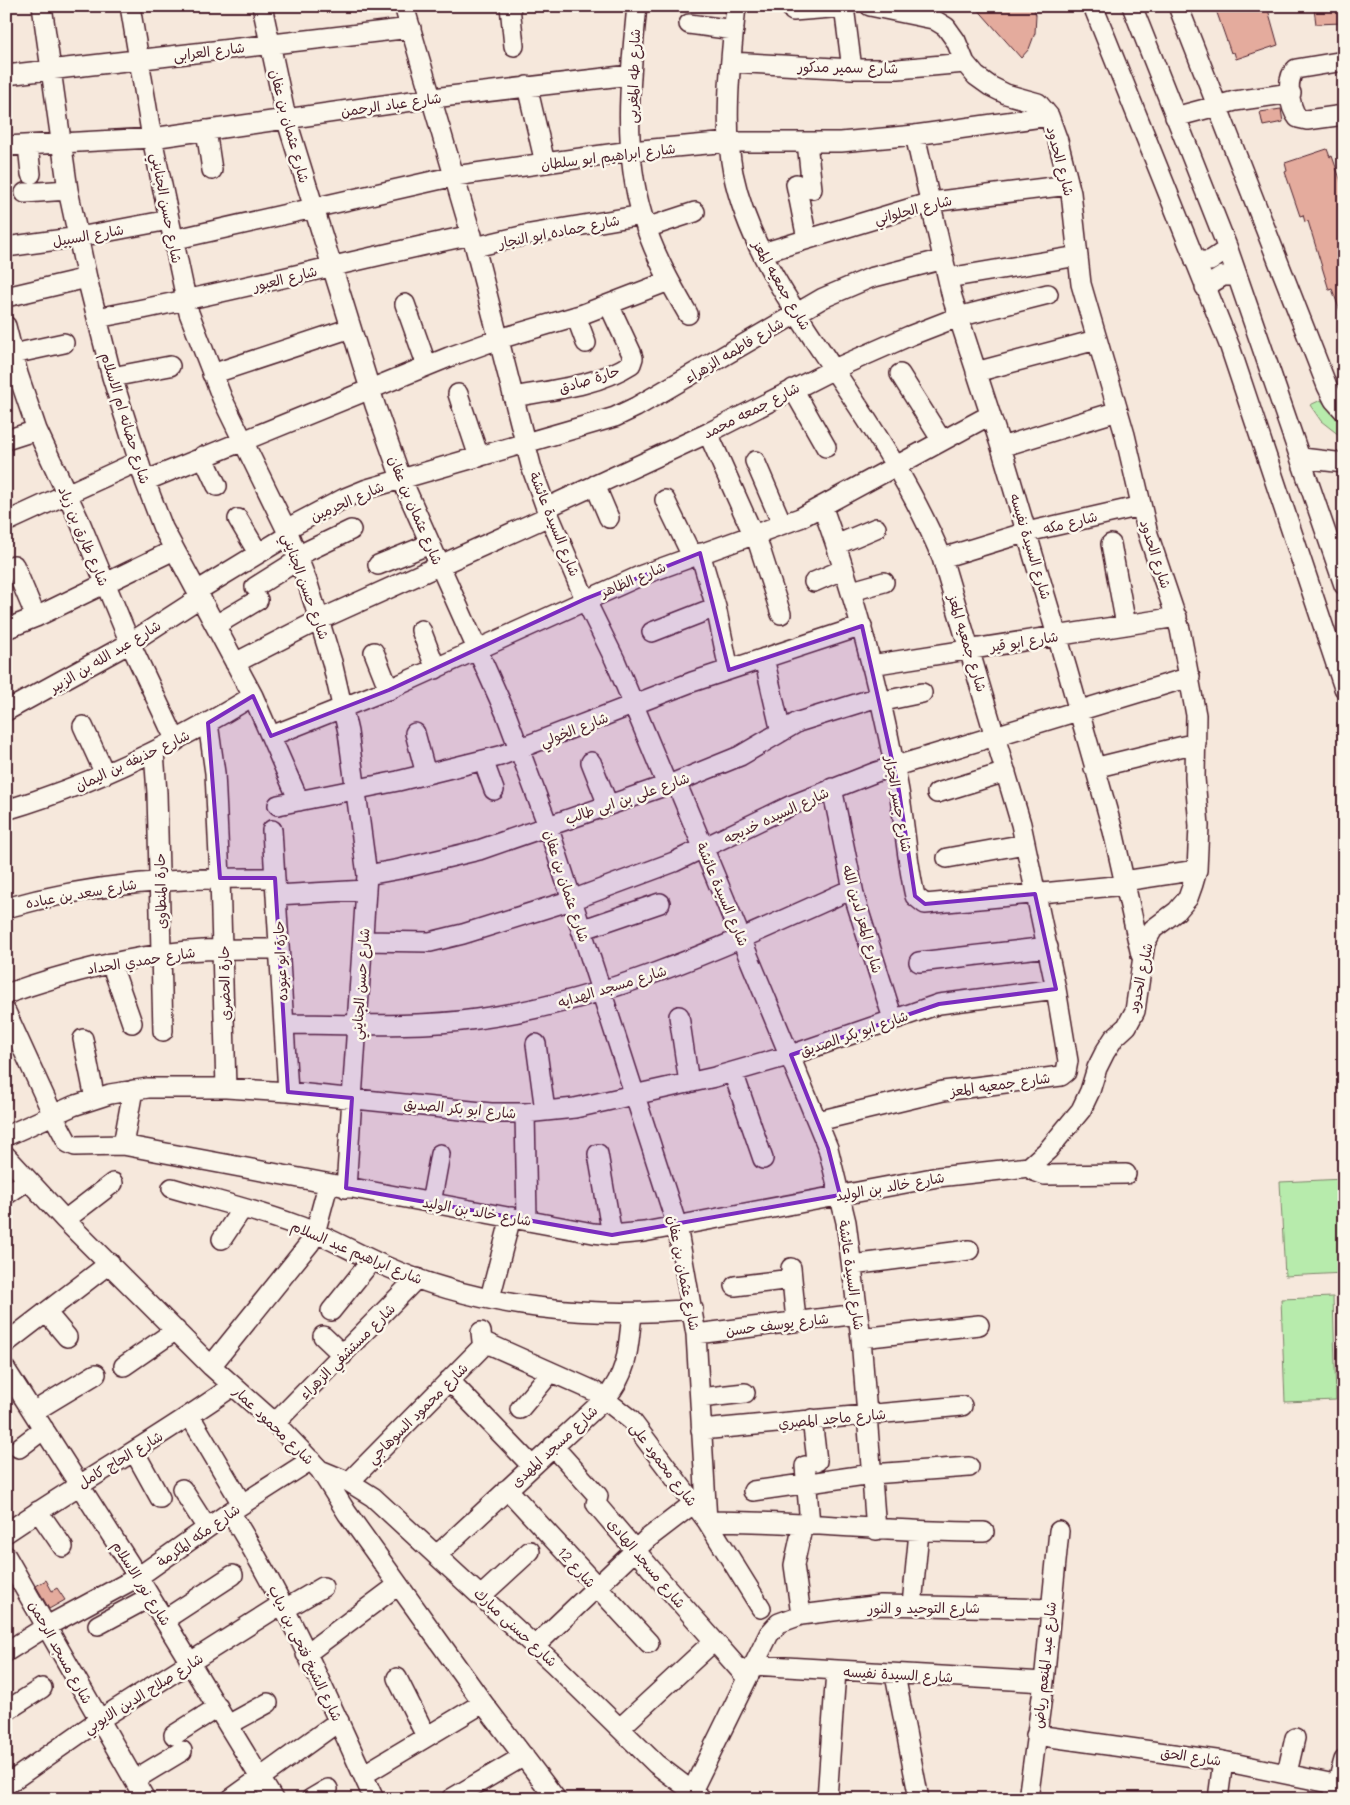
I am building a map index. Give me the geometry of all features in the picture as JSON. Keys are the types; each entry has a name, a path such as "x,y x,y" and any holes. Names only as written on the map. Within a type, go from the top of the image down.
{"street":[{"name":"شارع حضانه ام الاسلام","path":"42,6 68,190 87,278 112,377 145,481 163,528 253,696 299,801"},
{"name":"شارع حسن الجنايني","path":"130,6 152,138 172,240 187,302 212,374 241,440 298,558 319,620 344,708 357,789 367,882 352,1098 337,1187 315,1233 303,1253 211,1366"},
{"name":"شارع عثمان بن عفان","path":"262,6 286,118 351,328 401,478 520,749 548,826 677,1226 696,1334 707,1521"},
{"name":"شارع السيدة عائشة","path":"404,6 473,241 525,443 548,512 585,599 703,848 828,1148 846,1222 852,1265 868,1414 876,1530"},
{"path":"510,6 514,46"},
{"name":"شارع طه المغربى","path":"637,6 630,75 631,151 644,222 669,281 688,314"},
{"name":"شارع جمعيه المعز","path":"736,6 731,62 729,142 739,199 762,253 796,312 896,467 927,520 942,558 1006,772 1025,844 1048,947 1068,1067 1061,1076 949,1090 818,1121"},
{"name":"شارع الحدود","path":"870,6 933,19 946,27 956,40 965,63 976,76 990,86 1038,103 1049,116 1058,141 1069,185 1075,218 1081,284 1118,411 1148,534 1177,617 1196,715 1195,778 1199,826 1197,870 1188,898 1177,911 1153,929 1145,943 1135,1011 1127,1026 1114,1038 1105,1052 1097,1068 1090,1091 1080,1110 1048,1150 1029,1166"},
{"path":"1094,6 1230,347 1344,688"},
{"path":"1132,6 1228,249 1302,458 1344,585"},
{"path":"1178,6 1327,386 1334,400 1344,411"},
{"path":"793,11 844,7 852,69"},
{"path":"689,24 734,30"},
{"name":"شارع العرابى","path":"6,75 411,28"},
{"path":"1344,61 1296,69 1290,77 1293,110 1302,120 1344,115"},
{"name":"شارع سمير مدكور","path":"731,62 852,69 898,69 965,63"},
{"name":"شارع عباد الرحمن","path":"6,146 152,138 432,98 630,75"},
{"path":"527,86 545,163"},
{"path":"1175,117 1218,104 1291,93"},
{"name":"شارع ابراهيم ابو سلطان","path":"172,240 455,176 545,163 631,151 729,142 841,142 916,135 1049,116"},
{"path":"206,130 212,170"},
{"name":"شارع السيدة نفيسه","path":"916,135 958,317 1001,447 1058,635 1125,883 1142,959"},
{"path":"807,142 804,186 807,239"},
{"path":"28,145 31,174"},
{"name":"شارع الحلواني","path":"762,253 931,202 1069,185"},
{"path":"25,193 68,190"},
{"name":"شارع حماده ابو النجار","path":"473,241 644,222 695,212"},
{"name":"شارع السبيل","path":"6,247 79,237 169,220"},
{"name":"شارع العبور","path":"97,318 187,302 332,266 473,241"},
{"path":"1195,262 1210,261 1228,249"},
{"path":"948,278 1078,256"},
{"name":"شارع فاطمه الزهراء","path":"525,443 592,424 636,407 796,312 870,278 944,259"},
{"path":"1206,286 1223,276 1237,275"},
{"path":"6,297 87,278"},
{"path":"145,481 241,440 427,366 499,339 609,305 669,281"},
{"name":"شارع جمعه محمد","path":"235,663 319,620 439,566 548,512 595,485 708,432 834,369 958,317 1048,294"},
{"path":"405,304 427,366"},
{"name":"حارة صادق","path":"513,397 582,384 609,375 632,364 631,352 609,305"},
{"path":"576,316 586,343"},
{"name":"شارع طارق بن زياد","path":"6,326 13,354 12,376 68,494 104,584 176,741"},
{"path":"212,374 351,328"},
{"path":"976,372 1096,340"},
{"path":"13,354 64,343"},
{"path":"112,377 170,366"},
{"path":"900,374 942,441"},
{"path":"793,389 826,447"},
{"path":"458,394 479,457"},
{"path":"1001,447 1118,411"},
{"name":"شارع الظاهر","path":"271,736 389,690 585,599 696,554 822,508 990,415"},
{"path":"6,440 37,430"},
{"path":"708,432 754,534 781,614"},
{"name":"شارع الحرمين","path":"199,594 287,532 346,498 401,478 525,443"},
{"path":"202,456 217,486"},
{"path":"1302,458 1344,463"},
{"path":"6,522 139,461"},
{"path":"756,461 782,524"},
{"path":"595,485 609,518"},
{"path":"665,500 696,554 716,607 729,670"},
{"name":"شارع مكه","path":"942,558 1027,532 1141,506"},
{"name":"شارع جسر الجزار","path":"822,508 862,626 894,767 915,896 924,904 936,904 1125,883 1197,870"},
{"path":"238,519 258,553"},
{"path":"836,545 876,528"},
{"path":"216,625 298,558 351,530"},
{"path":"378,565 430,544"},
{"path":"1112,544 1126,625"},
{"path":"6,629 36,617 174,550"},
{"path":"14,564 36,617"},
{"path":"814,582 844,569"},
{"path":"852,592 884,582"},
{"name":"شارع عبد الله بن الزبير","path":"6,711 75,676 130,643 199,594"},
{"path":"652,632 716,607"},
{"name":"شارع ابو قير","path":"871,665 1177,617"},
{"name":"شارع الخولي","path":"278,805 426,774 520,749 729,670 862,626"},
{"path":"421,630 436,669"},
{"path":"374,652 389,690"},
{"path":"764,658 781,732"},
{"name":"شارع السيده خديجه","path":"363,941 430,942 572,900 703,848 832,788 995,735 1190,677"},
{"name":"شارع على بن ابى طالب","path":"276,887 367,882 400,869 478,850 672,784 740,756 812,716 879,699 922,694"},
{"name":"شارع حذيفه بن اليمان","path":"6,810 105,774 154,752 253,696"},
{"path":"208,723 214,766 220,878"},
{"path":"83,726 105,774"},
{"path":"415,733 426,774"},
{"path":"1094,768 1196,742"},
{"name":"حارة المنطاوى","path":"154,752 160,880 163,1031"},
{"path":"483,760 494,790"},
{"path":"591,762 608,806"},
{"path":"937,793 1006,772"},
{"name":"شارع المعز لدين الله","path":"832,788 852,889 893,1019"},
{"name":"حارة ابو عبوده","path":"272,830 288,1092"},
{"path":"947,858 1025,844"},
{"name":"شارع سعد بن عباده","path":"6,908 62,894 160,880 220,878 276,887"},
{"name":"حارة الحضرى","path":"220,878 226,1088"},
{"name":"شارع مسجد الهدايه","path":"284,1024 429,1024 521,1012 665,970 742,939 852,889"},
{"path":"581,930 660,903"},
{"path":"919,962 1048,947"},
{"name":"شارع حمدي الحداد","path":"6,994 39,982 112,963 160,954 223,949 279,949"},
{"path":"112,963 132,1023"},
{"name":"شارع ابو بكر الصديق","path":"6,1136 95,1099 133,1090 226,1088 352,1098 491,1113 525,1113 575,1108 733,1072 790,1055 939,1004 1056,989"},
{"name":"شارع خالد بن الوليد","path":"6,1012 68,1144 75,1146 123,1145 337,1187 519,1218 593,1233 644,1232 978,1170 1029,1166"},
{"path":"679,1016 689,1083"},
{"path":"83,1039 95,1099"},
{"path":"536,1044 545,1111"},
{"path":"733,1072 763,1159"},
{"path":"123,1145 133,1090"},
{"path":"490,1298 519,1218 525,1113"},
{"path":"431,1203 440,1154"},
{"path":"598,1154 612,1234"},
{"name":"شارع محمود عمار","path":"6,1156 65,1220 211,1366 275,1423 315,1465 347,1513 483,1703 556,1799"},
{"path":"1029,1166 1034,1171 1045,1175 1126,1174"},
{"path":"6,1195 28,1180"},
{"path":"65,1220 113,1183"},
{"name":"شارع ابراهيم عبد السلام","path":"172,1188 315,1233 372,1260 442,1287 490,1298 569,1310 632,1314 693,1309"},
{"path":"222,1239 242,1209"},
{"path":"852,1265 969,1250"},
{"path":"331,1311 372,1260"},
{"path":"6,1343 110,1263"},
{"path":"735,1286 791,1274 796,1322"},
{"name":"شارع مستشفي الزهراء","path":"275,1423 417,1278"},
{"path":"46,1312 67,1337"},
{"name":"شارع مسجد المهدى","path":"437,1555 606,1398 618,1384 624,1366 632,1314"},
{"name":"شارع يوسف حسن","path":"696,1334 858,1314"},
{"path":"861,1338 979,1326"},
{"path":"124,1366 176,1330"},
{"path":"323,1336 343,1355"},
{"name":"شارع محمود على","path":"484,1338 606,1398 631,1420 646,1437 707,1521 761,1608"},
{"name":"شارع محمود السوهاجي","path":"349,1482 449,1380 484,1338"},
{"name":"شارع نور الاسلام","path":"6,1370 138,1576 273,1799"},
{"path":"520,1409 551,1372"},
{"path":"33,1412 96,1374"},
{"path":"449,1380 532,1466"},
{"name":"شارع الحاج كامل","path":"6,1532 79,1484 190,1416 233,1386"},
{"path":"700,1398 745,1394"},
{"name":"شارع ماجد المصري","path":"701,1430 962,1406"},
{"path":"190,1416 236,1508"},
{"path":"801,1615 794,1565 807,1524 812,1420"},
{"path":"19,1448 44,1429"},
{"name":"شارع مسجد الهادى","path":"553,1446 598,1496 596,1504 714,1641 750,1672"},
{"path":"134,1450 160,1498"},
{"name":"شارع حسنى مبارك","path":"315,1465 349,1482 373,1497 482,1595 656,1764 690,1794"},
{"name":"شارع مكه المكرمة","path":"6,1652 47,1626 138,1576 236,1508 315,1465"},
{"path":"753,1491 810,1470 872,1474 969,1466"},
{"path":"182,1489 207,1528"},
{"name":"شارع 12","path":"507,1489 648,1643"},
{"path":"535,1646 635,1550 694,1503"},
{"name":"شارع الشيخ فتحى بن دياب","path":"236,1508 339,1721 374,1799"},
{"path":"38,1511 63,1547"},
{"path":"707,1521 807,1524 919,1532 984,1532"},
{"name":"شارع عبد المنعم رياض","path":"1028,1799 1044,1682 1059,1531"},
{"path":"912,1605 919,1532"},
{"path":"482,1595 530,1551"},
{"name":"شارع مسجد الرحمن","path":"6,1556 11,1577 47,1626 145,1799"},
{"path":"164,1620 233,1575"},
{"path":"306,1654 398,1585"},
{"name":"شارع صلاح الدين الايوبي","path":"6,1785 99,1720 283,1606 323,1587"},
{"path":"98,1625 150,1597"},
{"name":"شارع التوحيد و النور","path":"690,1794 768,1634 779,1623 801,1615 882,1605 1051,1609"},
{"path":"620,1728 714,1641"},
{"path":"827,1799 836,1671"},
{"name":"شارع السيدة نفيسه","path":"750,1672 836,1671 1044,1682"},
{"path":"895,1675 919,1799"},
{"path":"397,1678 426,1736"},
{"path":"6,1711 42,1688"},
{"path":"228,1725 268,1703"},
{"path":"363,1775 483,1703"},
{"path":"134,1780 218,1707"},
{"path":"230,1799 339,1721"},
{"name":"شارع الحق","path":"1036,1735 1223,1760 1287,1772 1338,1790"},
{"path":"1287,1772 1295,1738"},
{"path":"451,1799 524,1756"},
{"path":"1218,1799 1223,1760"},
{"path":"1338,1790 1344,1760"},
{"path":"311,1799 328,1789"}],"highlighted area":[{"path":"700,553 729,670 862,626 899,791 915,896 925,904 1035,894 1056,989 939,1004 791,1055 828,1148 840,1195 612,1235 346,1188 352,1098 288,1092 275,878 220,878 208,723 253,696 271,736 389,690 585,599"}],"green space":[{"path":"1321,400 1344,428 1344,439 1321,421 1310,405"},
{"path":"1344,479 1344,516 1341,506 1340,489"},
{"path":"1344,1179 1344,1273 1285,1276 1280,1182"},
{"path":"1333,1297 1336,1400 1285,1402 1281,1299"}],"building":[{"path":"975,6 1033,6 1036,15 1035,33 1029,49 1021,58"},
{"path":"1217,6 1267,6 1278,45 1236,59 1234,52 1231,53 1216,10 1218,9"},
{"path":"1324,6 1341,6 1342,23 1316,24 1314,9"},
{"path":"1281,109 1283,122 1263,126 1260,112"},
{"path":"1327,149 1330,157 1332,156 1344,190 1342,316 1332,289 1329,290 1308,221 1305,222 1303,215 1300,216 1285,172 1287,171 1285,163"},
{"path":"46,1580 52,1591 57,1588 65,1600 49,1609 36,1586"}]}
